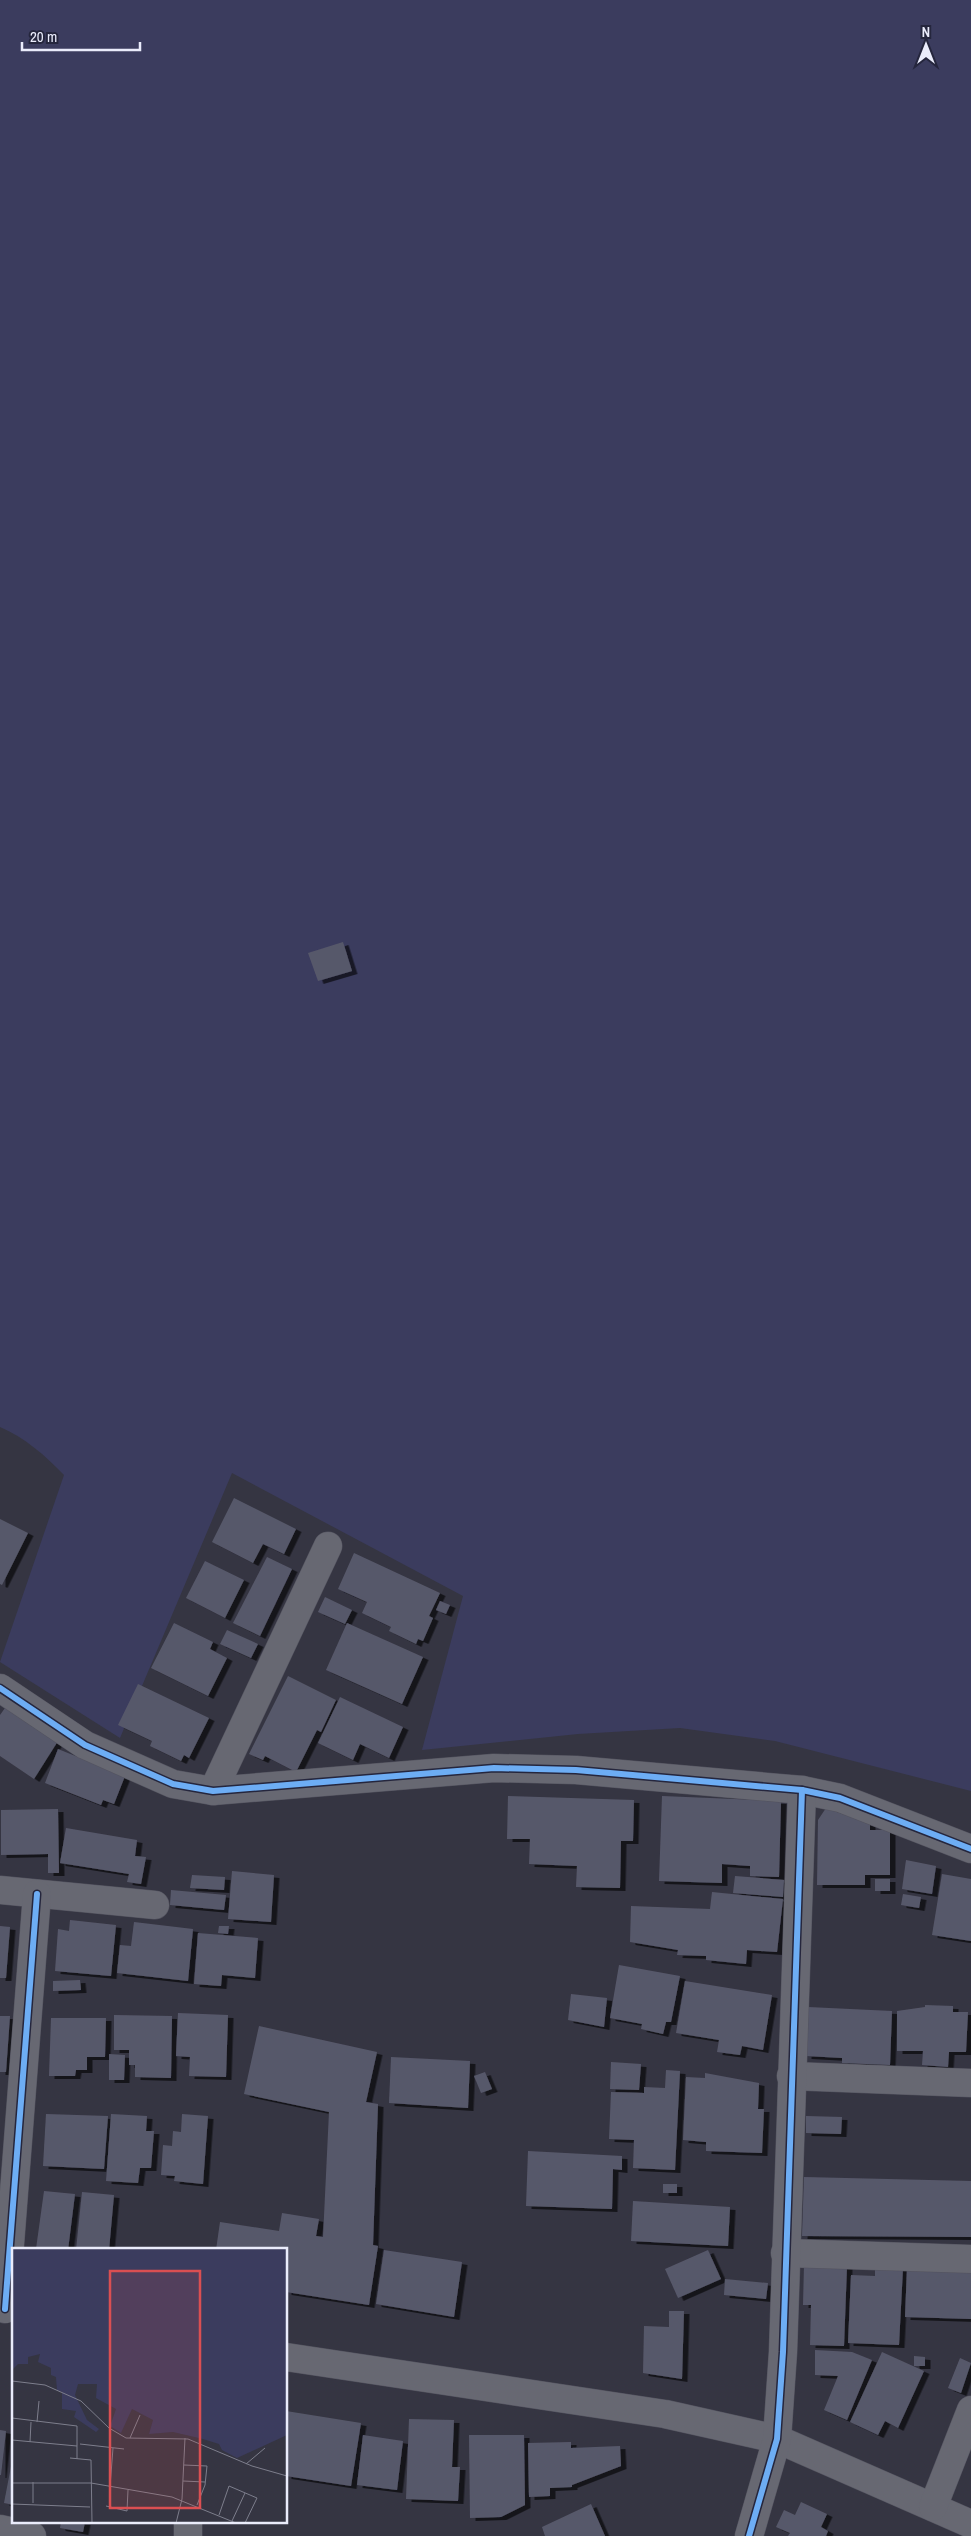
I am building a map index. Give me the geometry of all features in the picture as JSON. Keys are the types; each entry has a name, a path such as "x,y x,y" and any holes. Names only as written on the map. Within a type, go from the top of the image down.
{"street":[{"path":"213,1791 328,1546"},
{"path":"0,1688 85,1745 173,1784 213,1791 494,1768 576,1770 802,1790 840,1798 971,1849"},
{"path":"750,2536 777,2439 782,2352 802,1790"},
{"path":"0,1890 155,1905"},
{"path":"6,2310 37,1894"},
{"path":"791,2076 971,2083"},
{"path":"785,2253 971,2259"},
{"path":"288,2356 665,2414 777,2439 971,2524"},
{"path":"933,2507 971,2410"},
{"path":"0,2529 32,2536"}],"shaded area":[{"path":"0,0 971,0 971,1791 775,1741 680,1728 578,1734 422,1750 463,1596 232,1473 120,1738 0,1662 64,1475 50,1461 18,1436 0,1427"}],"building":[{"path":"343,942 352,971 318,981 308,953"},
{"path":"234,1498 296,1529 284,1554 263,1544 253,1563 212,1542"},
{"path":"0,1519 28,1533 2,1585 0,1584"},
{"path":"354,1553 440,1593 429,1616 433,1618 423,1641 418,1639 416,1644 389,1631 391,1627 362,1613 367,1602 338,1589"},
{"path":"267,1557 292,1569 260,1636 233,1623"},
{"path":"205,1561 244,1580 225,1618 186,1598"},
{"path":"325,1597 352,1610 345,1624 318,1612"},
{"path":"440,1601 450,1605 446,1614 436,1610"},
{"path":"174,1623 213,1642 210,1649 227,1658 208,1696 151,1668"},
{"path":"347,1623 423,1657 402,1704 326,1670"},
{"path":"227,1630 258,1644 251,1658 220,1644"},
{"path":"288,1676 336,1700 321,1732 317,1730 296,1772 265,1756 263,1760 249,1754"},
{"path":"138,1684 209,1718 189,1758 184,1755 181,1761 150,1746 152,1741 118,1725"},
{"path":"340,1697 403,1727 389,1758 360,1744 353,1760 318,1743"},
{"path":"5,1708 58,1741 34,1779 0,1756 0,1715"},
{"path":"58,1749 125,1776 114,1804 103,1800 101,1805 45,1783"},
{"path":"508,1796 634,1800 633,1841 621,1841 620,1888 576,1887 577,1866 529,1864 530,1839 507,1839"},
{"path":"662,1796 781,1801 779,1877 750,1876 750,1866 722,1864 722,1883 659,1881"},
{"path":"826,1808 870,1824 870,1830 890,1830 890,1875 865,1875 865,1885 817,1885 818,1820"},
{"path":"58,1809 59,1873 48,1873 48,1854 1,1855 1,1810"},
{"path":"66,1828 137,1840 135,1856 146,1857 141,1884 127,1882 129,1874 60,1863"},
{"path":"906,1860 936,1866 932,1894 902,1889"},
{"path":"232,1871 274,1875 271,1922 228,1919"},
{"path":"942,1874 971,1879 971,1941 932,1935"},
{"path":"192,1875 225,1877 224,1890 190,1888"},
{"path":"735,1876 784,1880 783,1897 733,1893"},
{"path":"875,1879 890,1879 890,1891 875,1891"},
{"path":"171,1890 226,1895 224,1910 170,1905"},
{"path":"712,1892 783,1899 777,1952 747,1950 746,1964 706,1960 706,1956 677,1955 678,1950 630,1942 631,1906 710,1909"},
{"path":"903,1894 921,1897 919,1908 901,1905"},
{"path":"70,1920 116,1925 111,1976 55,1971 58,1929 69,1931"},
{"path":"134,1922 193,1929 188,1981 117,1973 120,1945 131,1946"},
{"path":"0,1926 10,1927 6,1978 0,1978"},
{"path":"219,1926 229,1926 228,1934 218,1933"},
{"path":"198,1933 258,1938 255,1978 222,1975 221,1986 194,1984"},
{"path":"619,1965 680,1976 671,2022 666,2022 663,2034 641,2029 642,2024 610,2018"},
{"path":"80,1980 81,1990 53,1991 53,1981"},
{"path":"685,1981 772,1995 763,2050 742,2046 740,2055 717,2052 719,2040 676,2033"},
{"path":"571,1994 607,1998 604,2027 568,2020"},
{"path":"925,2005 953,2006 953,2012 968,2012 966,2052 949,2052 948,2067 922,2065 923,2051 897,2051 897,2011 925,2007"},
{"path":"808,2007 892,2011 890,2065 842,2063 842,2058 806,2056"},
{"path":"178,2013 228,2015 226,2077 189,2076 190,2057 176,2056"},
{"path":"114,2015 172,2016 171,2078 135,2077 135,2065 129,2065 129,2050 114,2050"},
{"path":"0,2016 10,2016 6,2072 0,2072"},
{"path":"51,2018 106,2018 105,2057 87,2057 87,2070 76,2070 75,2076 49,2076"},
{"path":"259,2026 377,2052 366,2102 378,2104 373,2245 378,2246 369,2305 288,2292 288,2248 216,2248 220,2222 279,2231 282,2213 319,2219 316,2236 323,2237 329,2112 244,2094"},
{"path":"109,2054 125,2055 124,2080 109,2080"},
{"path":"391,2057 470,2061 468,2108 389,2103"},
{"path":"611,2062 641,2064 639,2090 610,2089"},
{"path":"666,2070 680,2071 675,2170 633,2168 634,2140 609,2139 611,2092 644,2093 644,2087 665,2088"},
{"path":"485,2072 492,2089 481,2093 474,2076"},
{"path":"705,2073 759,2083 758,2109 764,2109 762,2153 706,2151 706,2142 683,2140 686,2077 705,2078"},
{"path":"46,2114 108,2116 104,2169 43,2166"},
{"path":"111,2114 147,2116 146,2131 154,2131 151,2168 140,2168 138,2183 106,2181"},
{"path":"182,2114 208,2116 203,2184 174,2181 175,2176 161,2175 163,2145 172,2146 173,2131 181,2132"},
{"path":"806,2116 842,2117 841,2134 806,2133"},
{"path":"528,2151 622,2156 622,2170 613,2169 612,2209 526,2206"},
{"path":"804,2177 971,2181 971,2237 802,2236"},
{"path":"663,2184 677,2184 677,2193 663,2193"},
{"path":"44,2191 75,2194 68,2248 36,2248"},
{"path":"82,2192 114,2195 109,2248 76,2248"},
{"path":"633,2201 730,2207 728,2246 631,2241"},
{"path":"384,2250 462,2262 454,2317 376,2304"},
{"path":"708,2250 721,2279 678,2298 665,2269"},
{"path":"804,2265 847,2266 844,2346 810,2345 811,2305 803,2305"},
{"path":"875,2268 903,2268 899,2345 848,2343 851,2275 875,2276"},
{"path":"907,2268 971,2271 971,2319 905,2317"},
{"path":"725,2279 768,2283 766,2299 724,2295"},
{"path":"669,2311 684,2311 682,2379 643,2373 644,2326 669,2327"},
{"path":"815,2350 852,2352 872,2360 847,2420 824,2410 838,2376 815,2375"},
{"path":"882,2352 924,2371 898,2428 885,2421 878,2435 850,2422"},
{"path":"914,2356 925,2357 925,2366 914,2366"},
{"path":"960,2358 971,2363 961,2393 948,2388"},
{"path":"288,2411 361,2423 351,2486 288,2476"},
{"path":"409,2419 454,2420 452,2467 460,2467 458,2501 406,2499"},
{"path":"0,2430 6,2431 1,2475 0,2475"},
{"path":"363,2435 403,2441 397,2490 357,2485"},
{"path":"469,2435 524,2435 525,2505 501,2517 470,2518"},
{"path":"571,2442 571,2448 620,2446 621,2466 572,2485 572,2487 550,2488 550,2496 529,2497 528,2443"},
{"path":"12,2461 12,2505 4,2503"},
{"path":"801,2502 827,2514 821,2527 828,2531 826,2536 788,2536 790,2533 776,2527 784,2510 795,2515"},
{"path":"591,2504 605,2536 545,2536 542,2527"},
{"path":"61,2524 85,2524 83,2532 60,2528"}],"cycle path":[{"path":"0,1688 85,1745 173,1784 213,1791 494,1768 576,1770 802,1790 840,1798 971,1849"},
{"path":"749,2536 777,2439 783,2352 802,1790"},
{"path":"5,2309 37,1894"}]}
